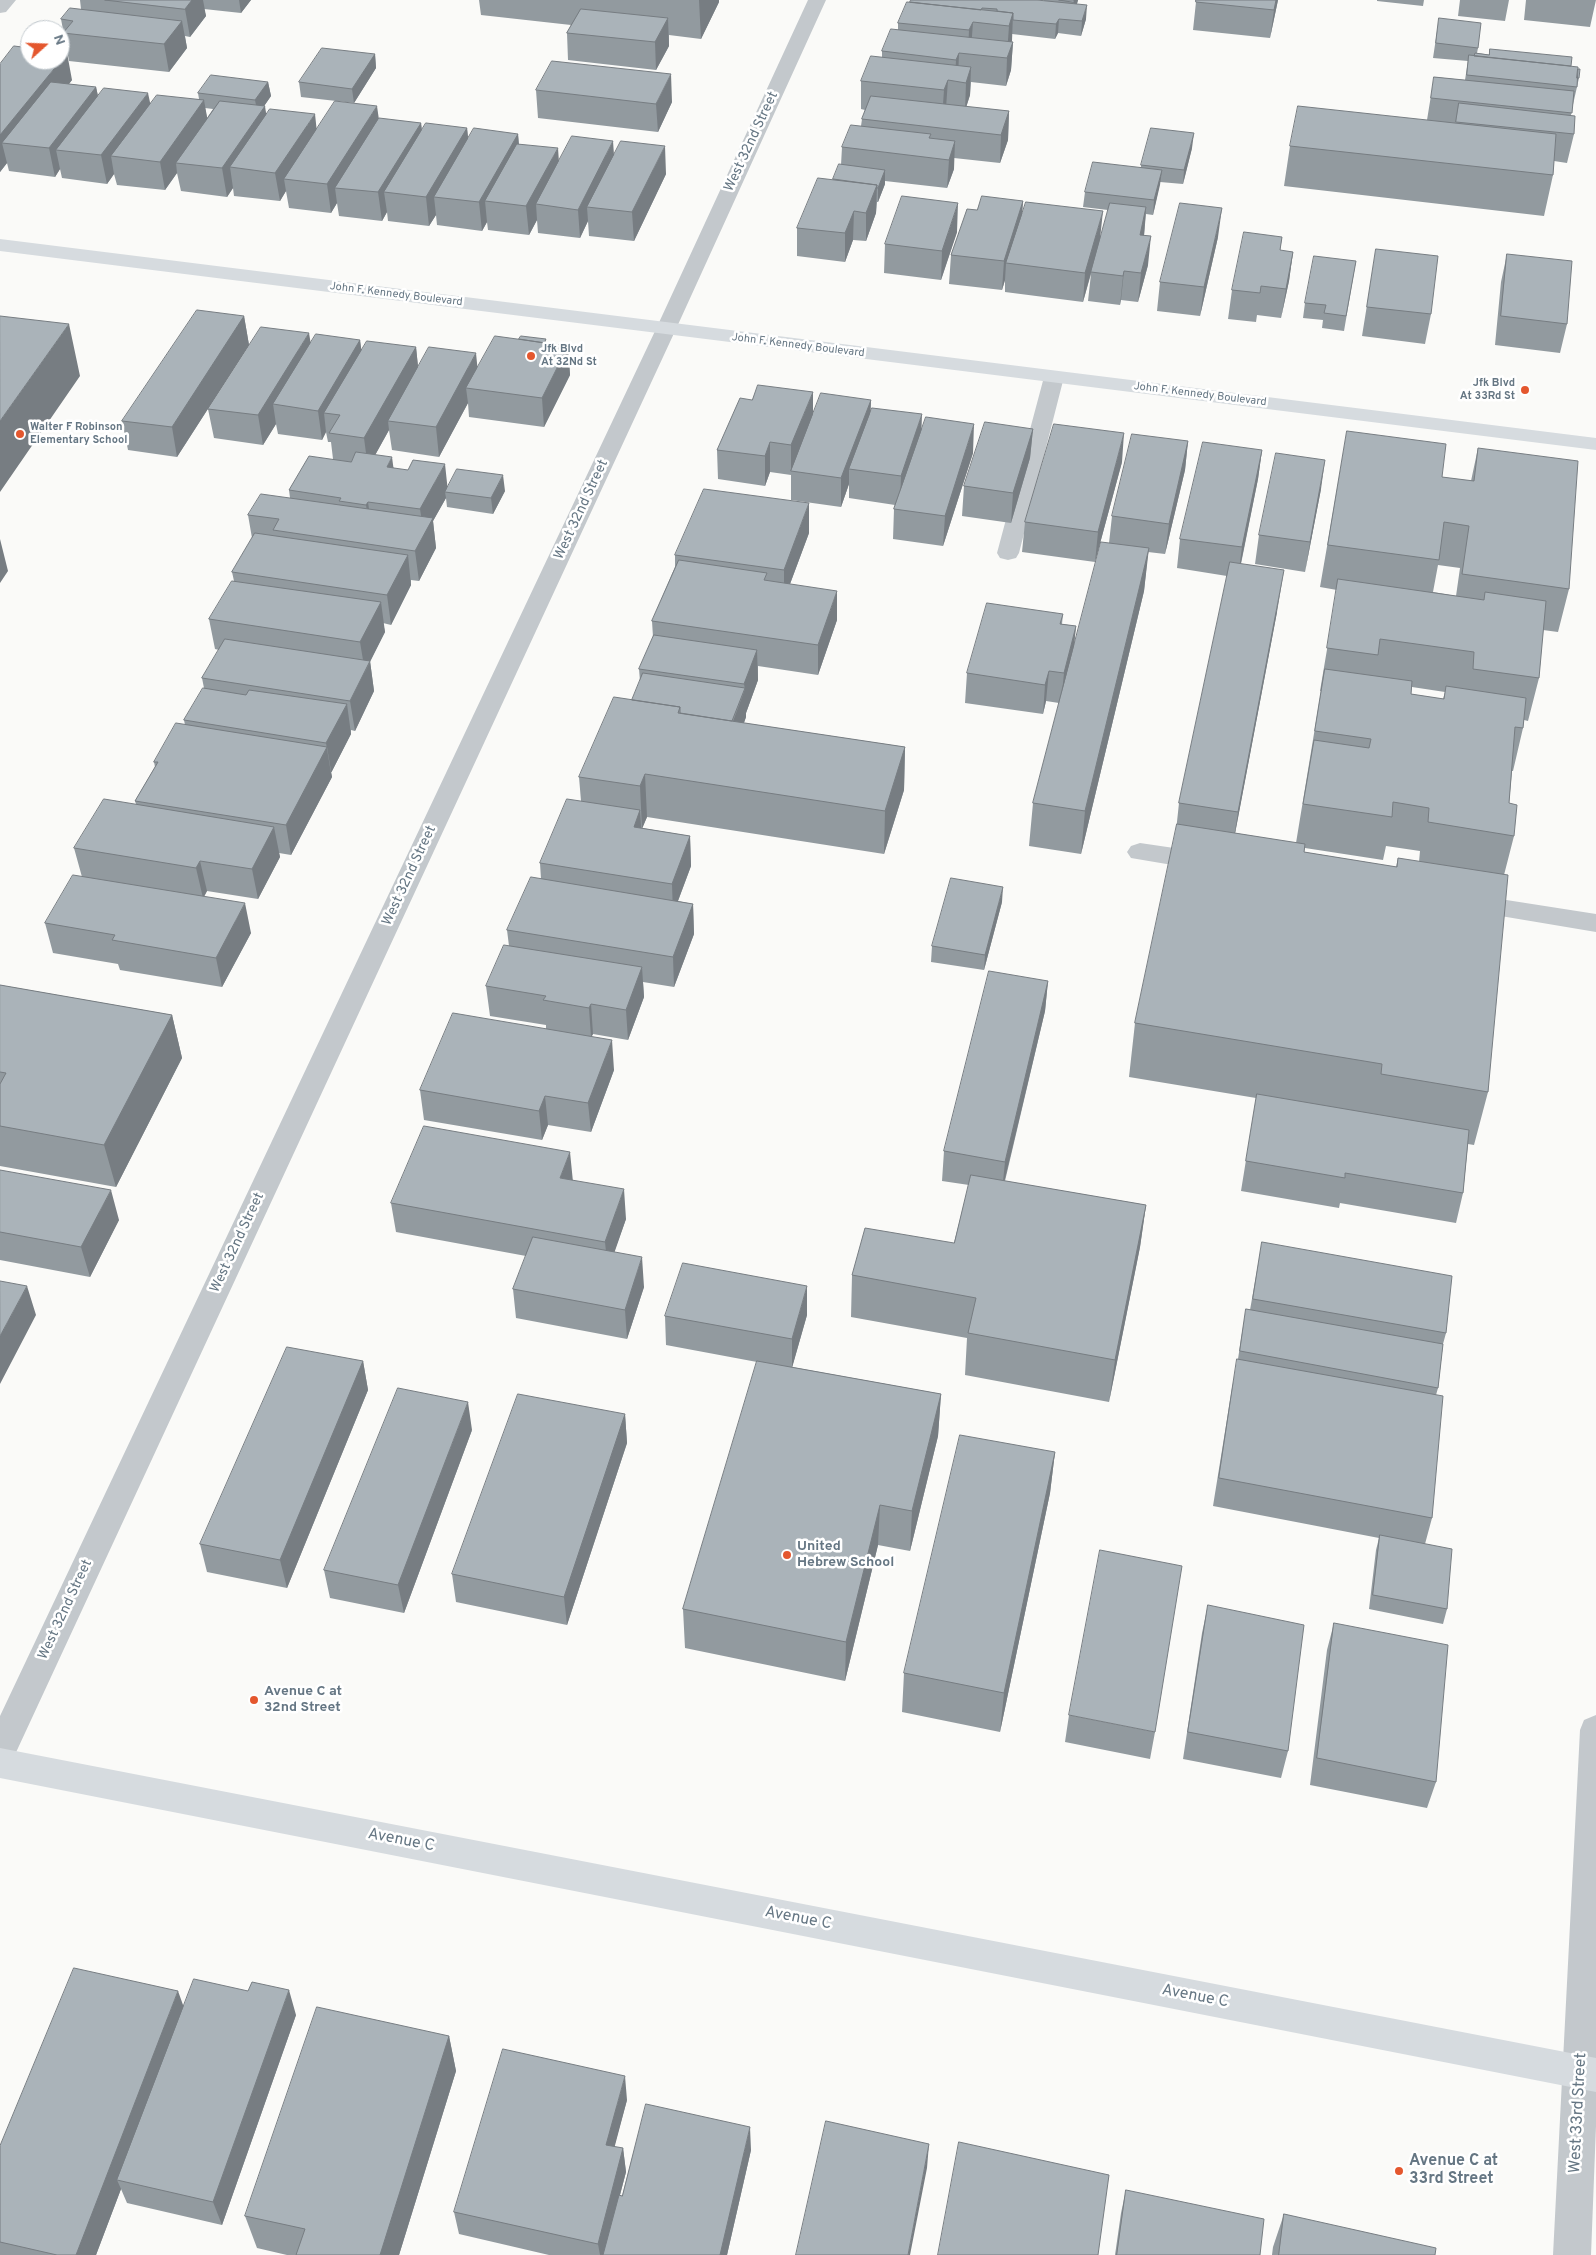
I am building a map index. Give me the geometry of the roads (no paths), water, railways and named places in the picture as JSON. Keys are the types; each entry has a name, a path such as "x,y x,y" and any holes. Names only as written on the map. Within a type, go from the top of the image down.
{"main road":[{"name":"John F. Kennedy Boulevard","path":"0,246 1596,444"},
{"name":"Avenue C","path":"0,1763 1588,2074"}],"street":[{"path":"0,8 7,0"},
{"name":"West 32nd Street","path":"0,1751 666,329 817,0"},
{"path":"1008,553 1054,377"},
{"path":"1140,852 1229,866"},
{"path":"1444,899 1596,923"},
{"name":"West 33rd Street","path":"1572,2255 1588,2074 1596,1730"}],"place":[{"name":"Jfk Blvd At 32Nd St","path":"531,356"},
{"name":"Jfk Blvd At 33Rd St","path":"1525,390"},
{"name":"Walter F Robinson Elementary School","path":"20,434"},
{"name":"United Hebrew School","path":"787,1555"},
{"name":"Avenue C at 32nd Street","path":"254,1700"},
{"name":"Avenue C at 33rd Street","path":"1399,2171"}]}
